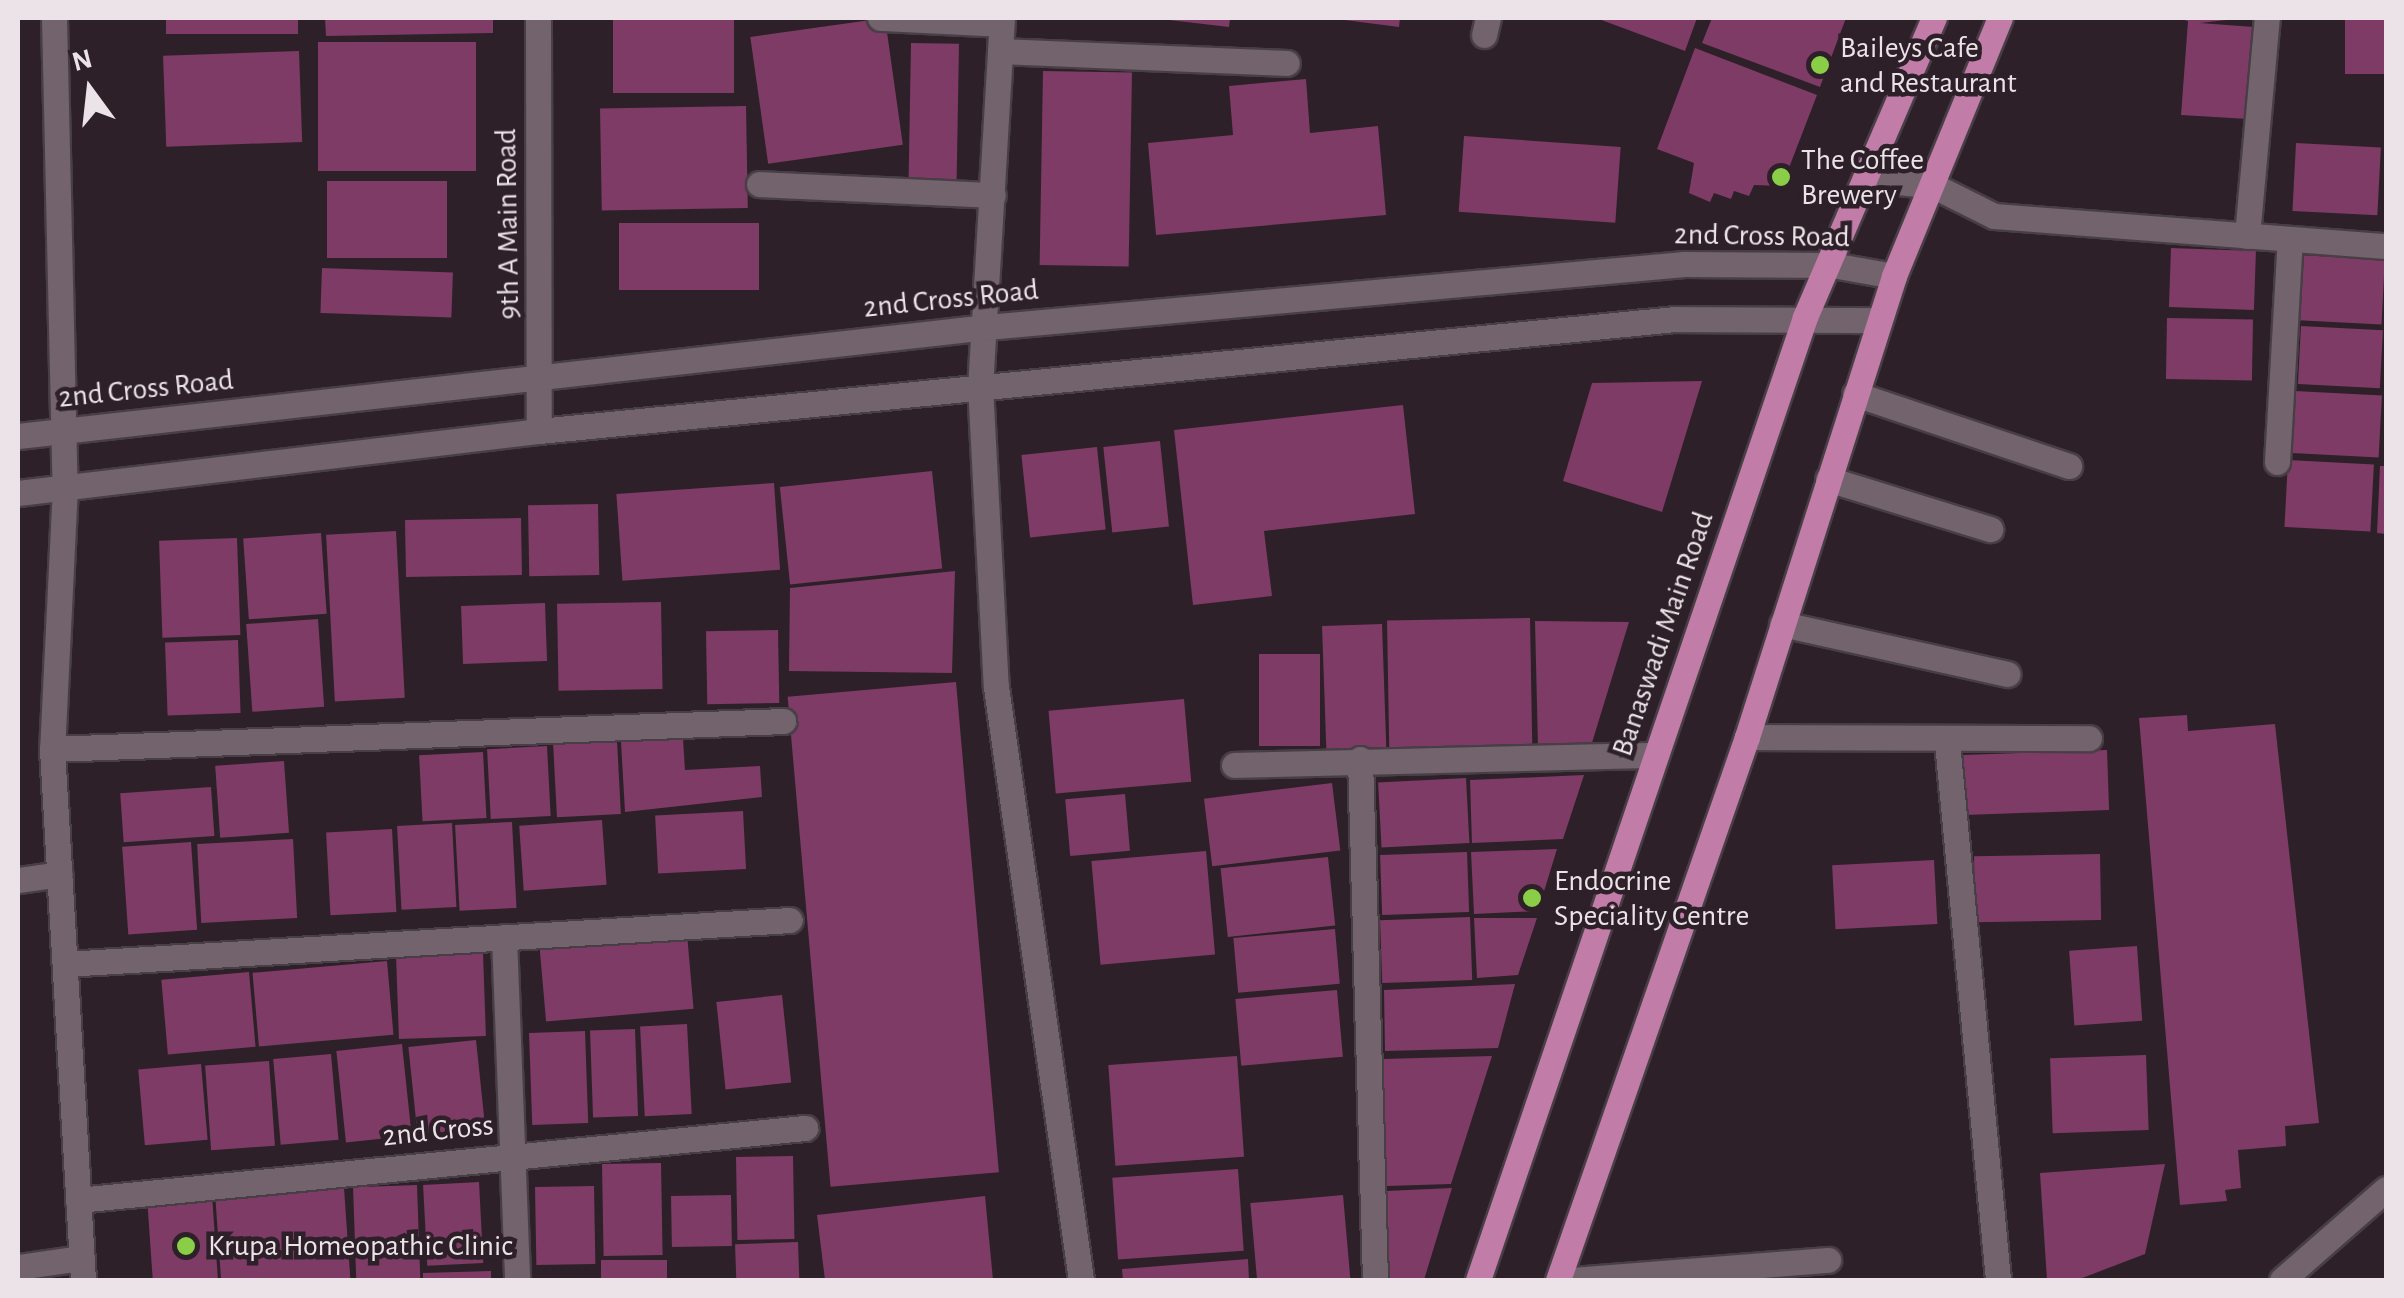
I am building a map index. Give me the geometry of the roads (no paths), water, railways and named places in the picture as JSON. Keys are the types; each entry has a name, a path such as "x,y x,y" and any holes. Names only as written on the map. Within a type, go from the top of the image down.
{"main road":[{"name":"Banaswadi Main Road","path":"1478,1280 1805,317 1870,179 1934,18"},
{"path":"1558,1280 1747,737 1878,320 2000,18"}],"street":[{"path":"18,1267 82,1269 52,749 65,486 54,18"},
{"name":"9th A Main Road","path":"538,18 542,378 539,430"},
{"path":"880,18 1002,21 987,326 980,385 996,687 1081,1280"},
{"path":"2248,236 2268,18"},
{"path":"1000,51 1287,62"},
{"path":"1870,179 1934,186 1994,216 2386,246"},
{"path":"759,184 993,194"},
{"path":"2277,462 2290,238"},
{"name":"2nd Cross Road","path":"18,436 987,326 1684,264 1832,265 1894,276"},
{"path":"18,492 539,430 1675,319 1878,320"},
{"path":"1854,394 2069,466"},
{"path":"1828,479 1990,529"},
{"path":"1782,624 2008,674"},
{"path":"52,749 783,721"},
{"path":"1747,737 1947,742 2089,738"},
{"path":"1947,742 1998,1280"},
{"path":"1234,765 1360,758 1656,754"},
{"path":"1360,758 1374,1280"},
{"path":"18,880 60,874"},
{"path":"65,964 790,920"},
{"path":"504,937 517,1280"},
{"name":"2nd Cross","path":"78,1200 805,1128"},
{"path":"2282,1280 2386,1189"},
{"path":"1572,1280 1828,1260"}],"place":[{"name":"Baileys Cafe and Restaurant","path":"1820,65"},
{"name":"The Coffee Brewery","path":"1781,177"},
{"name":"Endocrine Speciality Centre","path":"1532,898"},
{"name":"Krupa Homeopathic Clinic","path":"186,1246"}]}
